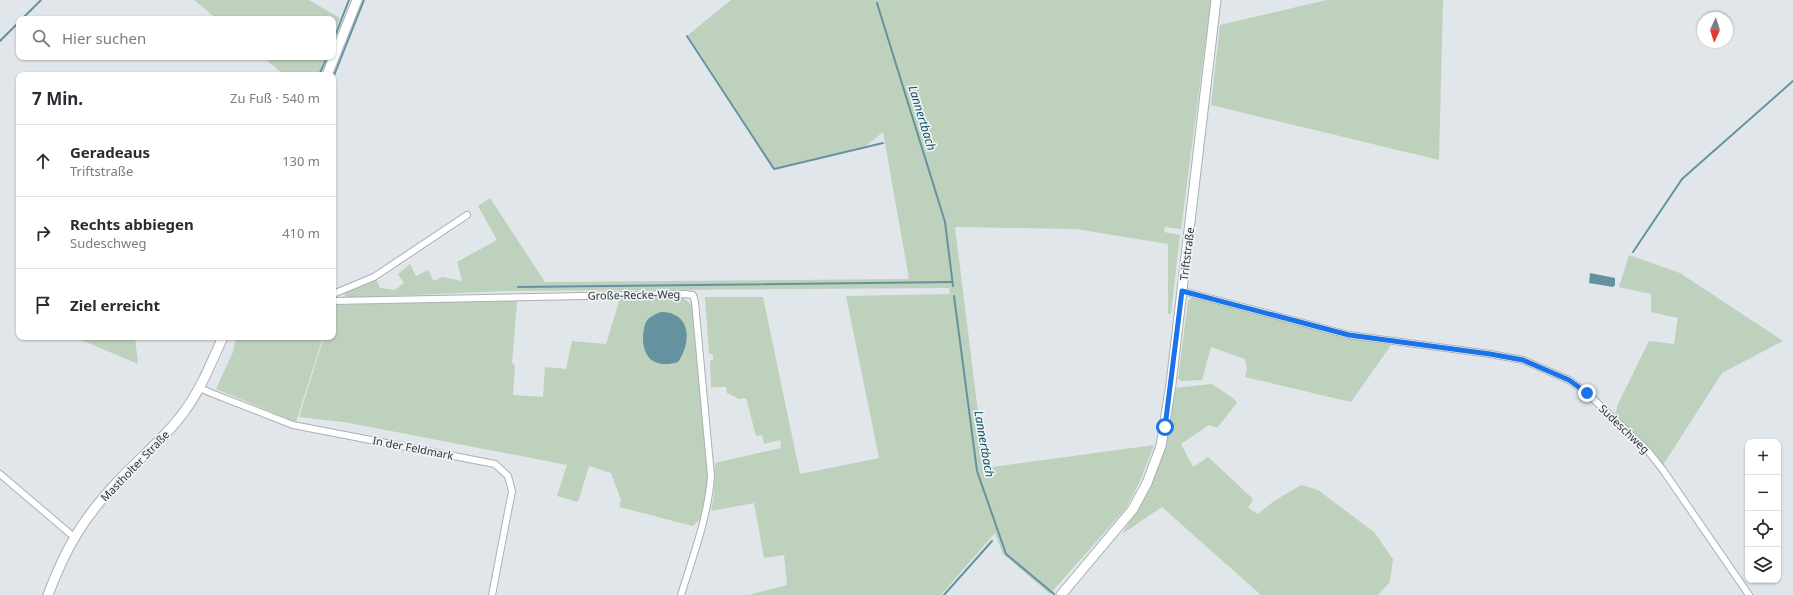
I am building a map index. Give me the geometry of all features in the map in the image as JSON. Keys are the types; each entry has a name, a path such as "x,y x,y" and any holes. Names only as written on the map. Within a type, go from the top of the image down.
{"street":[{"path":"336,52 357,0"},
{"name":"Triftstraße","path":"1060,595 1129,514 1147,483 1161,446 1165,427 1182,291 1216,0"},
{"path":"328,72 333,60"},
{"path":"342,301 336,292 374,277 468,214"},
{"name":"Sudeschweg","path":"1182,291 1349,335 1490,354 1523,360 1569,380 1587,393 1648,451 1663,470 1749,595"},
{"name":"Große-Recke-Weg","path":"336,302 562,296 693,295 695,302 711,476 710,494 702,529 681,595"},
{"name":"Mastholter Straße","path":"48,595 60,563 74,537 94,509 120,480 166,435 185,412 200,388 222,340"},
{"name":"In der Feldmark","path":"200,388 293,425 495,464 508,476 512,491 492,595"},
{"path":"0,474 74,537"}],"green space":[{"path":"194,0 309,0 340,18 336,28 336,16 213,16"},
{"path":"731,0 1211,0 1181,229 1165,227 1164,232 1180,235 1171,314 1168,314 1168,244 1076,229 955,227 985,468 1154,445 1140,481 1127,507 1050,594 1003,554 995,533 941,595 749,595 787,585 784,555 764,558 754,503 711,511 714,494 715,463 781,448 780,440 764,444 762,435 756,436 746,398 739,399 727,393 726,387 711,387 710,360 713,360 713,354 709,354 705,297 763,297 800,474 879,458 846,296 950,294 949,288 508,291 347,298 345,296 345,292 376,279 380,288 395,290 404,283 398,274 410,264 416,276 428,270 434,281 442,277 462,281 457,262 497,240 478,206 490,198 545,282 909,279 883,132 866,146 774,168 688,35"},
{"path":"1327,0 1443,0 1439,160 1211,105 1220,25"},
{"path":"266,60 324,60 319,72 280,72"},
{"path":"1629,255 1680,273 1783,341 1722,373 1663,465 1615,415 1618,404 1649,341 1674,344 1678,318 1651,312 1651,294 1619,287"},
{"path":"1192,297 1347,338 1391,345 1351,402 1245,377 1247,369 1245,359 1211,347 1202,380 1182,381 1178,379 1188,301"},
{"path":"620,298 683,298 694,306 708,474 704,508 700,519 693,526 619,507 621,500 611,473 589,466 578,502 557,496 567,465 344,422 299,417 323,340 336,340 336,305 515,300 517,302 512,362 515,366 513,395 543,397 545,367 566,369 572,341 606,344"},
{"path":"81,340 135,340 138,364"},
{"path":"236,340 322,340 296,422 216,389 233,352"},
{"path":"1212,384 1233,398 1237,403 1217,428 1209,425 1181,444 1193,467 1208,457 1253,499 1248,508 1258,514 1274,501 1301,485 1318,490 1374,532 1393,559 1390,582 1378,595 1261,595 1162,507 1122,534 1143,497 1161,458 1170,426 1173,388"}],"water":[{"path":"1590,273 1615,278 1615,285 1613,287 1589,283"},
{"path":"661,312 671,313 678,317 686,330 687,337 683,354 678,362 671,364 653,361 646,352 644,346 643,338 647,320"}],"waterway":[{"path":"25,16 41,0"},
{"path":"336,33 349,0"},
{"path":"335,72 364,0"},
{"name":"Lannertbach","path":"877,3 945,222 953,286"},
{"path":"0,41 16,25"},
{"path":"687,36 774,169 883,143"},
{"path":"320,72 326,60"},
{"path":"1633,252 1682,179 1793,81"},
{"path":"518,287 952,282"},
{"name":"Lannertbach","path":"954,296 977,471 1006,554 1054,594"},
{"path":"944,595 992,541"}],"route":[{"path":"1165,427 1182,291 1349,335 1490,354 1523,360 1569,380 1587,393"}]}
